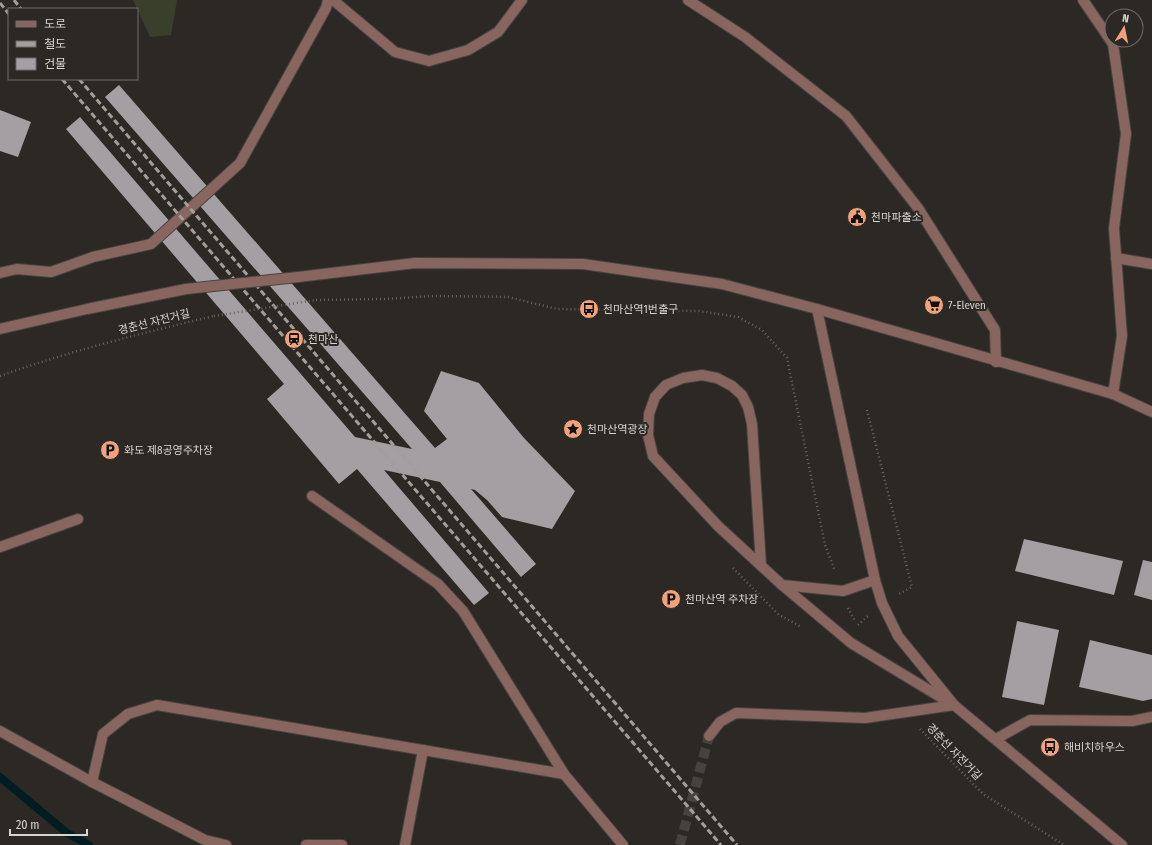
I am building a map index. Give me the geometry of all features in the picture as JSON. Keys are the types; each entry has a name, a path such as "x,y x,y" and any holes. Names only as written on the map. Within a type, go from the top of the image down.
{"street":[{"path":"0,272 17,269 52,272 93,257 151,244 240,163 326,8 328,0"},
{"path":"333,0 395,52 429,61 468,50 498,32 522,0"},
{"path":"688,0 745,37 846,116 918,208 995,330 996,362"},
{"path":"1083,0 1113,44 1126,134 1114,228 1122,336 1113,394"},
{"path":"1116,258 1152,264"},
{"path":"0,329 87,309 186,290 415,263 583,264 722,284 817,309 996,362 1113,394 1152,412"},
{"path":"817,309 875,580 882,603 898,636 954,705"},
{"path":"761,565 752,424 748,407 742,395 732,386 717,378 702,375 683,378 666,385 655,397 648,414 648,435 653,456 718,526 782,585 851,642 954,705 1122,845"},
{"path":"312,496 438,584 463,611 564,774 623,845"},
{"path":"0,547 78,519"},
{"path":"782,585 843,591 875,580"},
{"path":"92,782 103,734 128,714 158,705 564,774"},
{"path":"709,736 720,722 736,713 865,718 954,705"},
{"path":"996,739 1030,720 1132,721 1152,717"},
{"path":"0,730 92,782 205,840 226,845"},
{"path":"405,845 423,750"},
{"path":"306,845 342,845"}],"path":[{"name":"경춘선 자전거길","path":"0,376 38,362 114,340 214,316 316,300"},
{"path":"851,642 858,626 882,603 912,587 867,410"},
{"path":"729,563 755,592 778,614 804,629"},
{"name":"경춘선 자전거길","path":"908,711 924,735 983,794 1064,845"}],"green space":[{"path":"133,0 177,0 171,35 150,37 138,8"}],"building":[{"path":"119,85 435,448 447,439 424,411 441,371 479,383 524,438 575,491 552,529 502,517 487,500 475,490 471,489 536,564 521,577 440,482 384,470 489,593 474,605 357,469 339,484 267,399 284,384 66,129 80,117 355,437 412,449 105,97"},
{"path":"0,110 31,122 18,157 0,151"},
{"path":"1024,539 1123,561 1114,595 1015,571"},
{"path":"1143,560 1152,562 1152,600 1134,595"},
{"path":"1017,621 1059,630 1044,705 1002,697"},
{"path":"1090,640 1152,655 1152,699 1143,701 1079,687"}],"waterway":[{"path":"0,777 67,833 89,845"}],"tunnel":[{"path":"680,845 709,736"}],"railway":[{"path":"14,0 20,8"},
{"path":"0,3 8,13"},
{"path":"63,80 721,845"},
{"path":"80,80 737,845"}],"place":[{"name":"천마파출소","path":"857,217"},
{"name":"7-Eleven","path":"934,305"},
{"name":"천마산역1번출구","path":"589,309"},
{"name":"천마산","path":"294,339"},
{"name":"천마산역광장","path":"573,429"},
{"name":"화도 제8공영주차장","path":"110,450"},
{"name":"천마산역 주차장","path":"671,599"},
{"name":"해비치하우스","path":"1050,747"}]}
